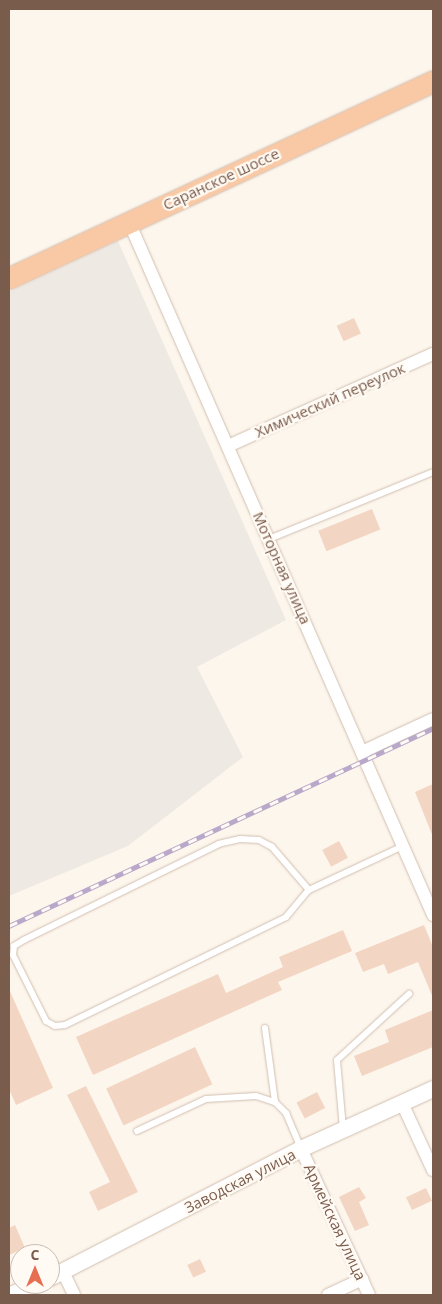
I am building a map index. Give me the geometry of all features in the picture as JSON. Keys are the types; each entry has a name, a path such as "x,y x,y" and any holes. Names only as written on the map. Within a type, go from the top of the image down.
{"highway":[{"name":"Саранское шоссе","path":"9,278 433,81"}],"street":[{"name":"Моторная улица","path":"129,222 433,915"},
{"name":"Химический переулок","path":"228,446 433,354"},
{"path":"362,752 433,720"},
{"name":"Заводская улица","path":"60,1273 301,1149 433,1090"},
{"path":"402,1103 433,1170"},
{"name":"Армейская улица","path":"301,1149 369,1295"},
{"path":"60,1279 74,1295"},
{"path":"328,1295 362,1279"}],"lane":[{"path":"269,539 433,472"},
{"path":"310,890 272,847 259,840 240,839 219,844 24,940 14,946 12,955 46,1021 55,1026 65,1025 286,917 310,890 403,846"},
{"path":"343,1130 337,1060 409,994"},
{"path":"265,1028 275,1102"},
{"path":"137,1131 206,1100 256,1096 275,1102 286,1113 301,1149"}],"shaded area":[{"path":"118,241 286,620 197,667 243,757 128,846 9,896 9,292"}],"building":[{"path":"354,318 361,334 344,341 337,326"},
{"path":"372,509 380,529 326,551 318,531"},
{"path":"433,784 433,837 415,792"},
{"path":"339,841 348,858 331,867 322,850"},
{"path":"424,925 433,947 433,998 418,962 388,974 384,964 363,972 355,953"},
{"path":"343,930 352,951 278,982 282,990 93,1075 76,1037 218,974 226,993 283,967 279,957"},
{"path":"9,989 53,1088 16,1105 9,1089"},
{"path":"433,1010 433,1047 362,1076 354,1056 389,1042 385,1030"},
{"path":"195,1047 212,1084 124,1126 106,1088"},
{"path":"86,1086 138,1192 98,1211 89,1192 110,1182 67,1095"},
{"path":"317,1092 325,1108 305,1118 297,1102"},
{"path":"359,1187 366,1198 359,1202 369,1225 355,1231 339,1197"},
{"path":"426,1188 432,1201 412,1210 406,1197"},
{"path":"15,1225 23,1244 10,1244 9,1255 9,1228"},
{"path":"200,1259 206,1272 193,1278 187,1265"}],"railway":[{"path":"9,926 433,728"}]}
